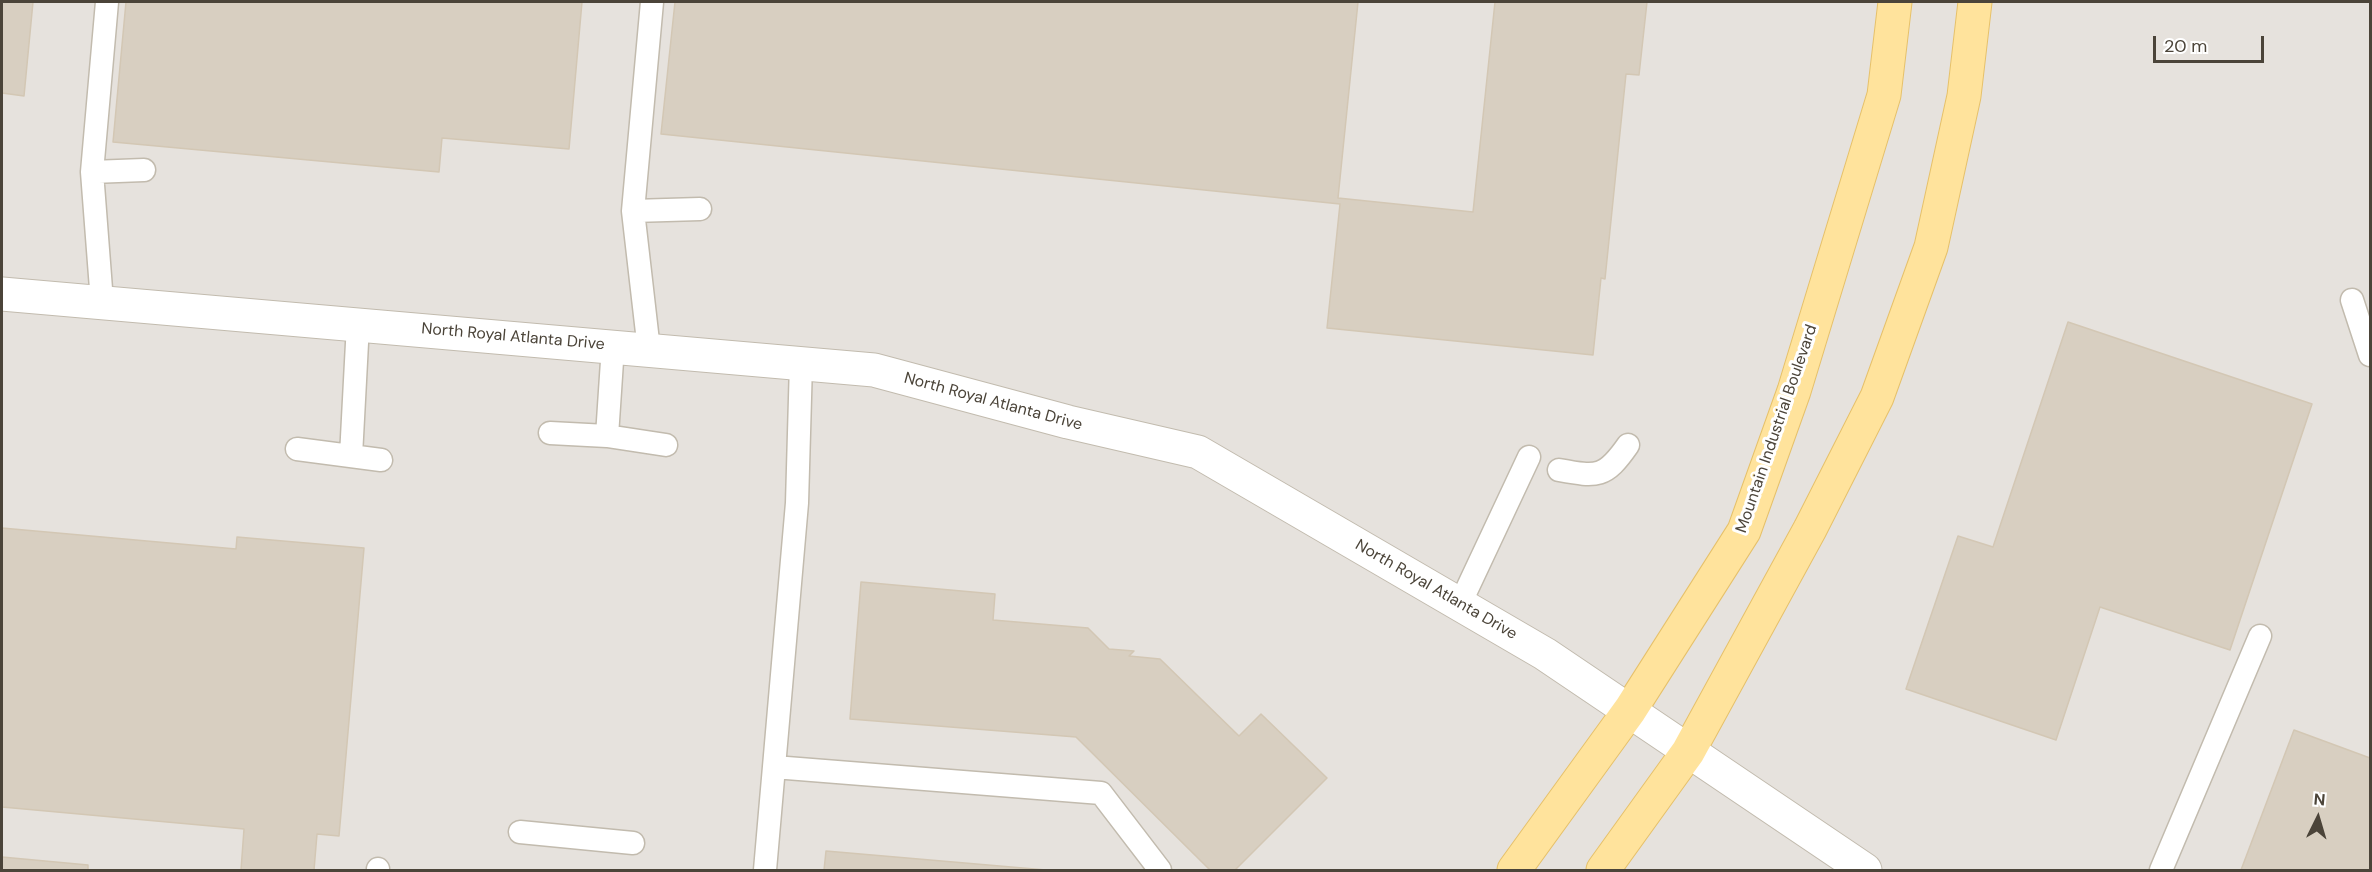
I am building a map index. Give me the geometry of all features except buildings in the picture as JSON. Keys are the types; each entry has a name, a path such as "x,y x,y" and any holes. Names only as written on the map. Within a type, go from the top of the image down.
{"main road":[{"name":"Mountain Industrial Boulevard","path":"1514,870 1630,710 1744,531 1794,391 1884,95 1895,2"},
{"path":"1603,870 1688,752 1810,529 1877,397 1931,248 1964,96 1975,2"}],"street":[{"name":"North Royal Atlanta Drive","path":"2,294 874,370 1068,422 1198,452 1545,654 1865,870"}],"lane":[{"path":"102,302 92,172 107,2"},
{"path":"649,350 633,211 652,2"},
{"path":"92,172 144,170"},
{"path":"633,211 700,209"},
{"path":"2352,300 2370,355"},
{"path":"351,456 358,324"},
{"path":"607,436 613,346"},
{"path":"765,870 797,504 801,363"},
{"path":"550,434 607,436 666,445"},
{"path":"1559,470 1591,475 1614,466 1628,445"},
{"path":"297,449 381,460"},
{"path":"1460,604 1529,457"},
{"path":"2161,870 2260,636"},
{"path":"774,767 1101,793 1160,870"},
{"path":"520,832 633,843"}],"shaded area":[{"path":"2,2 2370,2 2370,870 2,870"}]}
